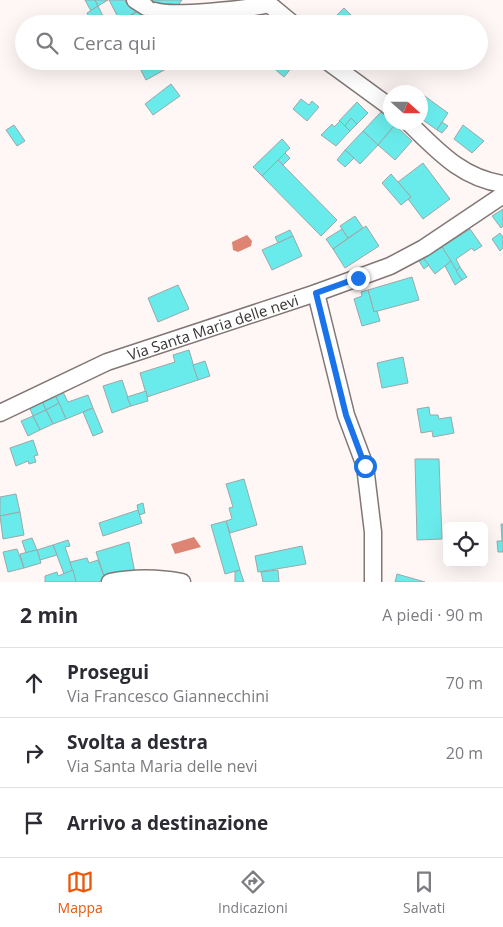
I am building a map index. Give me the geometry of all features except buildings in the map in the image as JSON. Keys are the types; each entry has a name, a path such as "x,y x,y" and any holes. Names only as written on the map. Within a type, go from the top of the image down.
{"street":[{"path":"145,6 171,13 254,7 266,2 282,15"},
{"path":"339,70 383,102"},
{"path":"416,130 441,154 470,174 484,181 503,184"},
{"name":"Via Santa Maria delle nevi","path":"0,413 107,362 316,293 390,266 424,248 503,195"},
{"path":"316,293 346,415 365,466 373,532 373,582"},
{"path":"110,582 136,577 159,577 182,582"}],"shaded area":[{"path":"247,235 252,241 251,246 238,252 233,250 232,242"},
{"path":"194,537 201,547 175,554 171,544"}],"route":[{"path":"358,278 316,293 346,415 365,466"}]}
